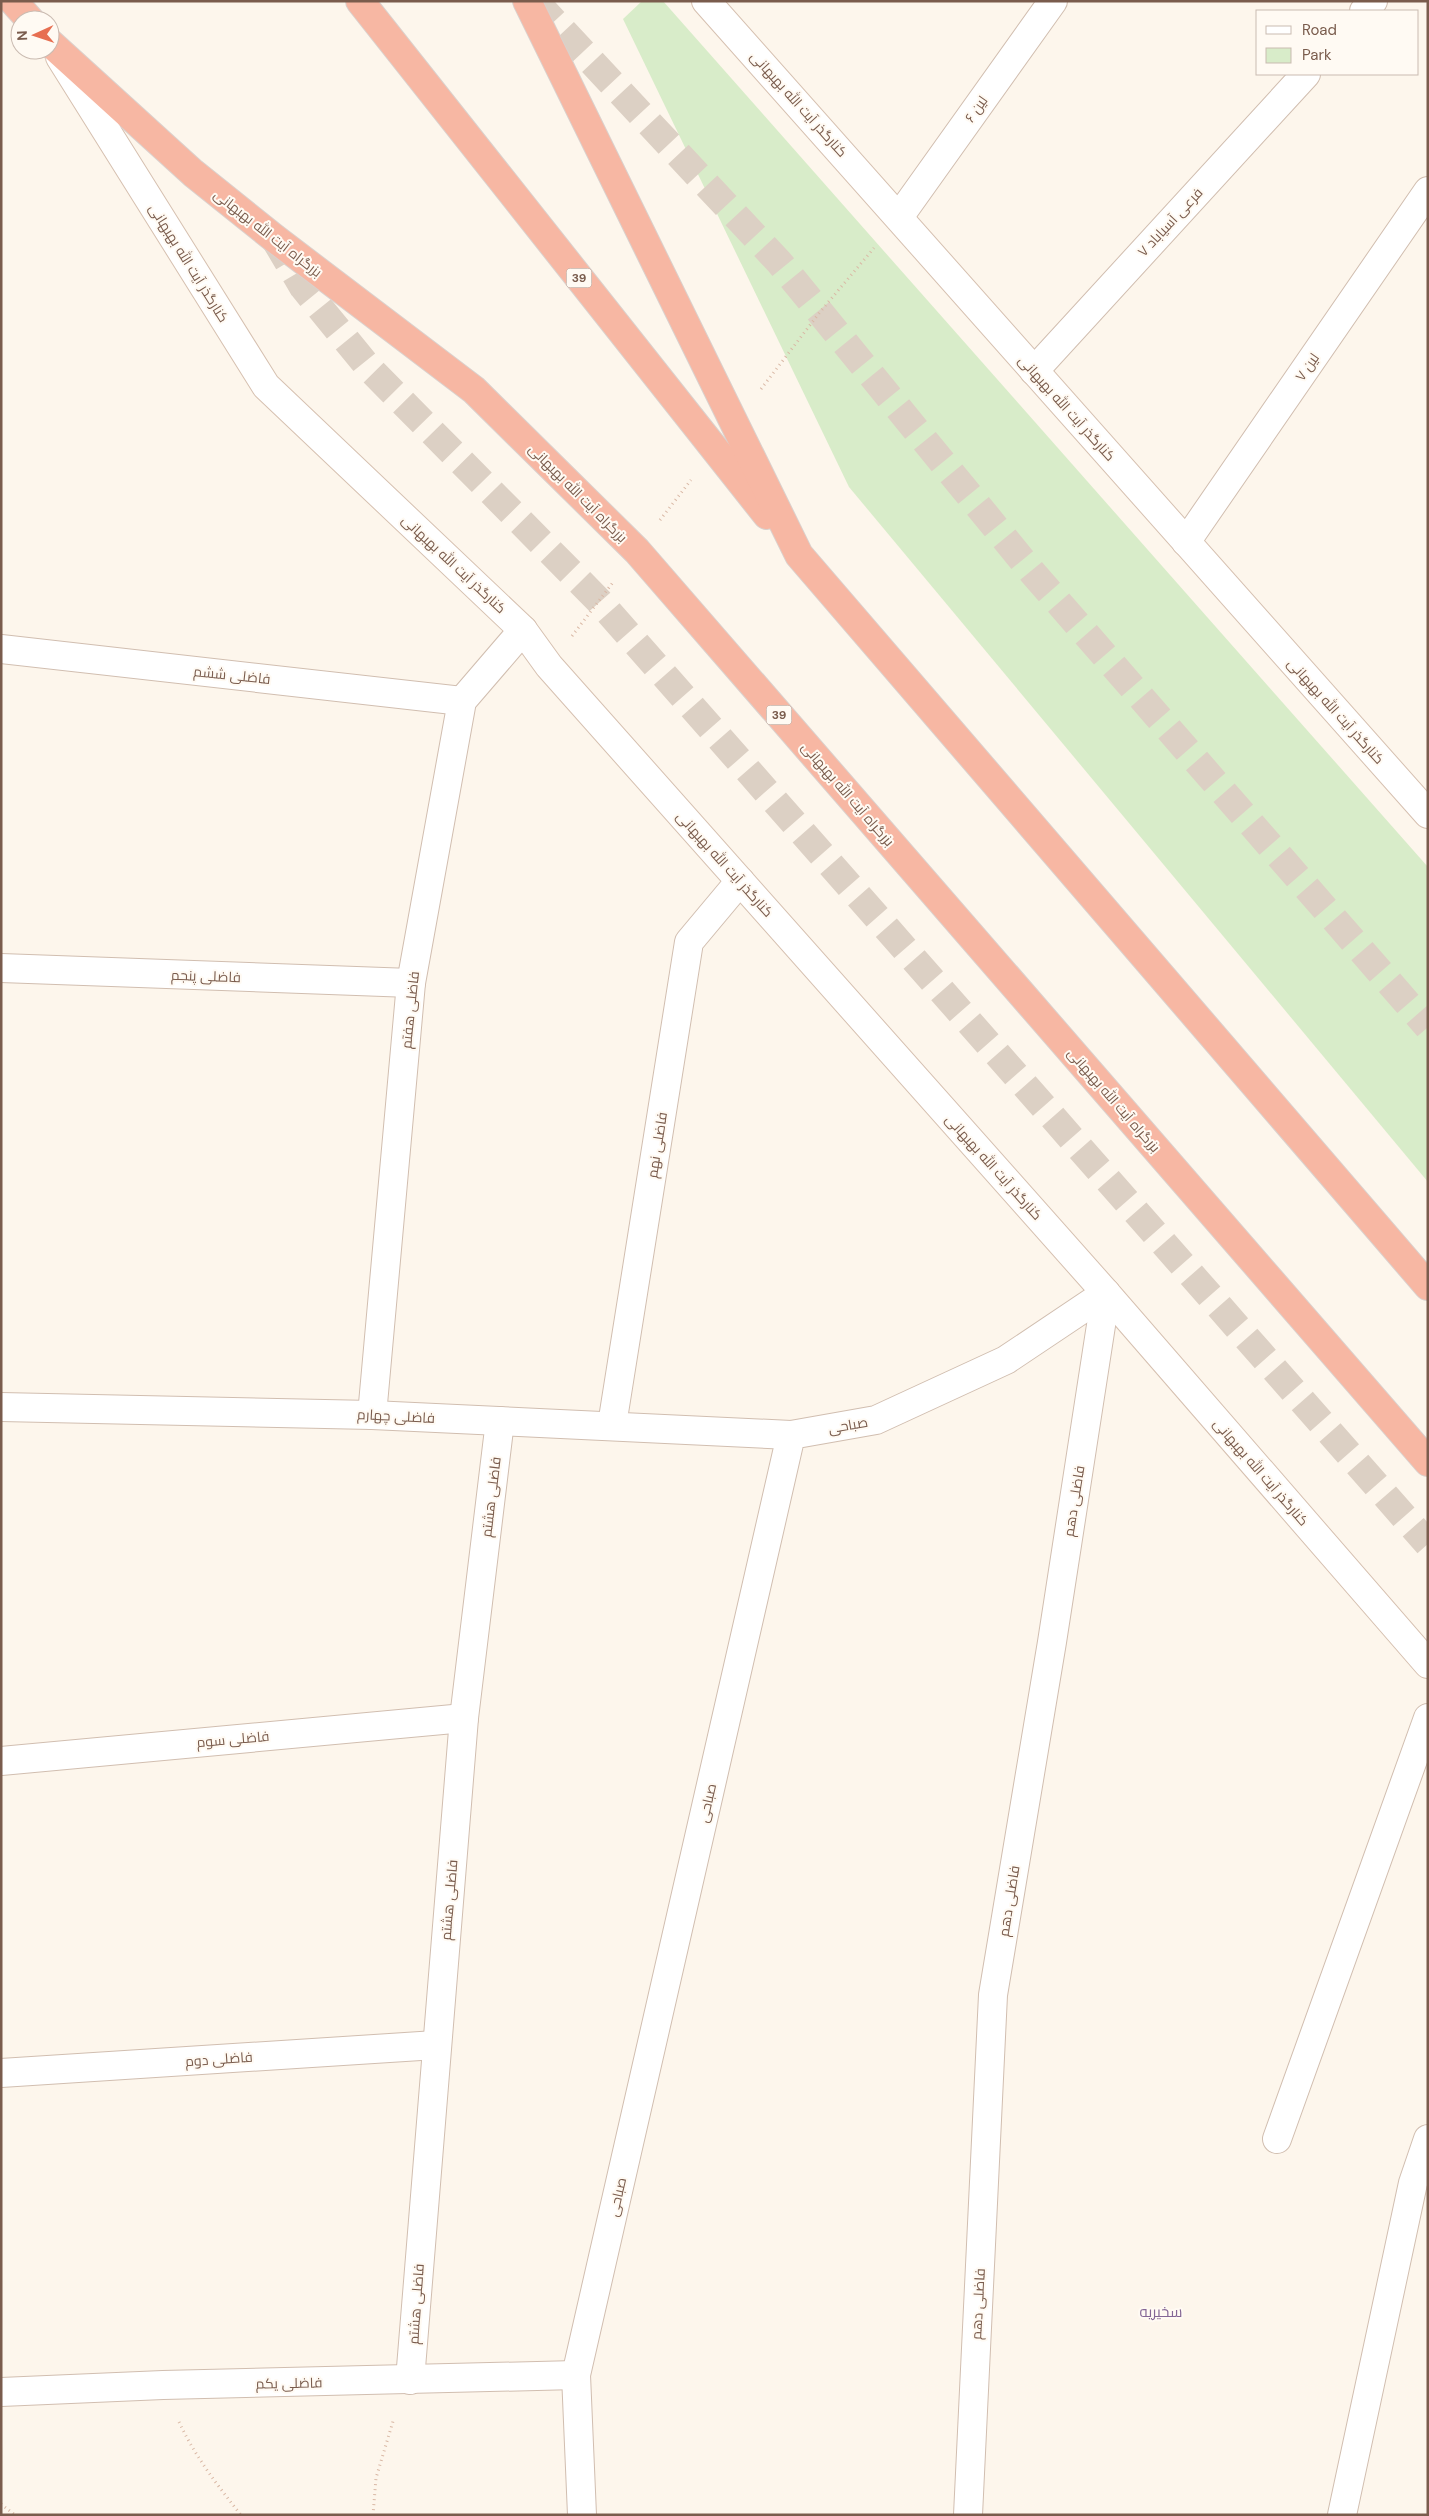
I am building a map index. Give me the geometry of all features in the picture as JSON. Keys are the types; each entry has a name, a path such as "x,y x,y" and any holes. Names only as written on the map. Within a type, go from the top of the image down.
{"highway":[{"name":"39","path":"360,1 800,555 1428,1286"},
{"name":"39","path":"527,1 800,555"},
{"name":"بزرگراه آیت الله بهبهانی","path":"60,52 193,173 274,238 474,390 637,551 1428,1462"}],"street":[{"name":"کنارگذر آیت الله بهبهانی","path":"706,1 1428,814"},
{"name":"لین ۶","path":"899,217 1053,1"},
{"name":"کنارگذر آیت الله بهبهانی","path":"60,58 266,386 523,630 549,666 1106,1293 1428,1664"},
{"name":"۷ فرعی آسیاباد","path":"1034,371 1305,75"},
{"name":"لین ۷","path":"1186,542 1428,192"},
{"path":"462,701 523,630"},
{"name":"فاضلی ششم","path":"1,649 462,701"},
{"name":"فاضلی هفتم","path":"372,1415 412,983 462,701"},
{"name":"فاضلی نهم","path":"612,1425 690,942 740,881"},
{"name":"فاضلی پنجم","path":"1,968 412,983"},
{"name":"صباحی","path":"582,2515 576,2375 791,1435 876,1420 1006,1360 1106,1293"},
{"name":"فاضلی دهم","path":"968,2515 993,1996 1052,1642 1106,1293"},
{"name":"فاضلی چهارم","path":"1,1407 372,1415 791,1435"},
{"name":"فاضلی هشتم","path":"410,2380 464,1718 500,1421"},
{"name":"فاضلی سوم","path":"1,1761 464,1718"},
{"path":"1277,2139 1428,1718"},
{"name":"فاضلی دوم","path":"1,2073 436,2045"},
{"path":"1342,2515 1413,2183 1428,2139"},
{"name":"فاضلی یکم","path":"1,2392 576,2375"}],"path":[{"path":"373,2515 376,2478 389,2428 410,2380"},
{"path":"163,2386 188,2442 240,2515"},
{"path":"1,2504 15,2515"}],"green space":[{"path":"642,1 663,1 1428,867 1428,1182 849,487 623,19"}],"tunnel":[{"path":"535,1 779,262 1032,572 1428,1027"},
{"path":"274,238 303,287 369,368 599,601 1428,1544"}],"district":[{"name":"سخیریه","path":"1161,2312"}]}
